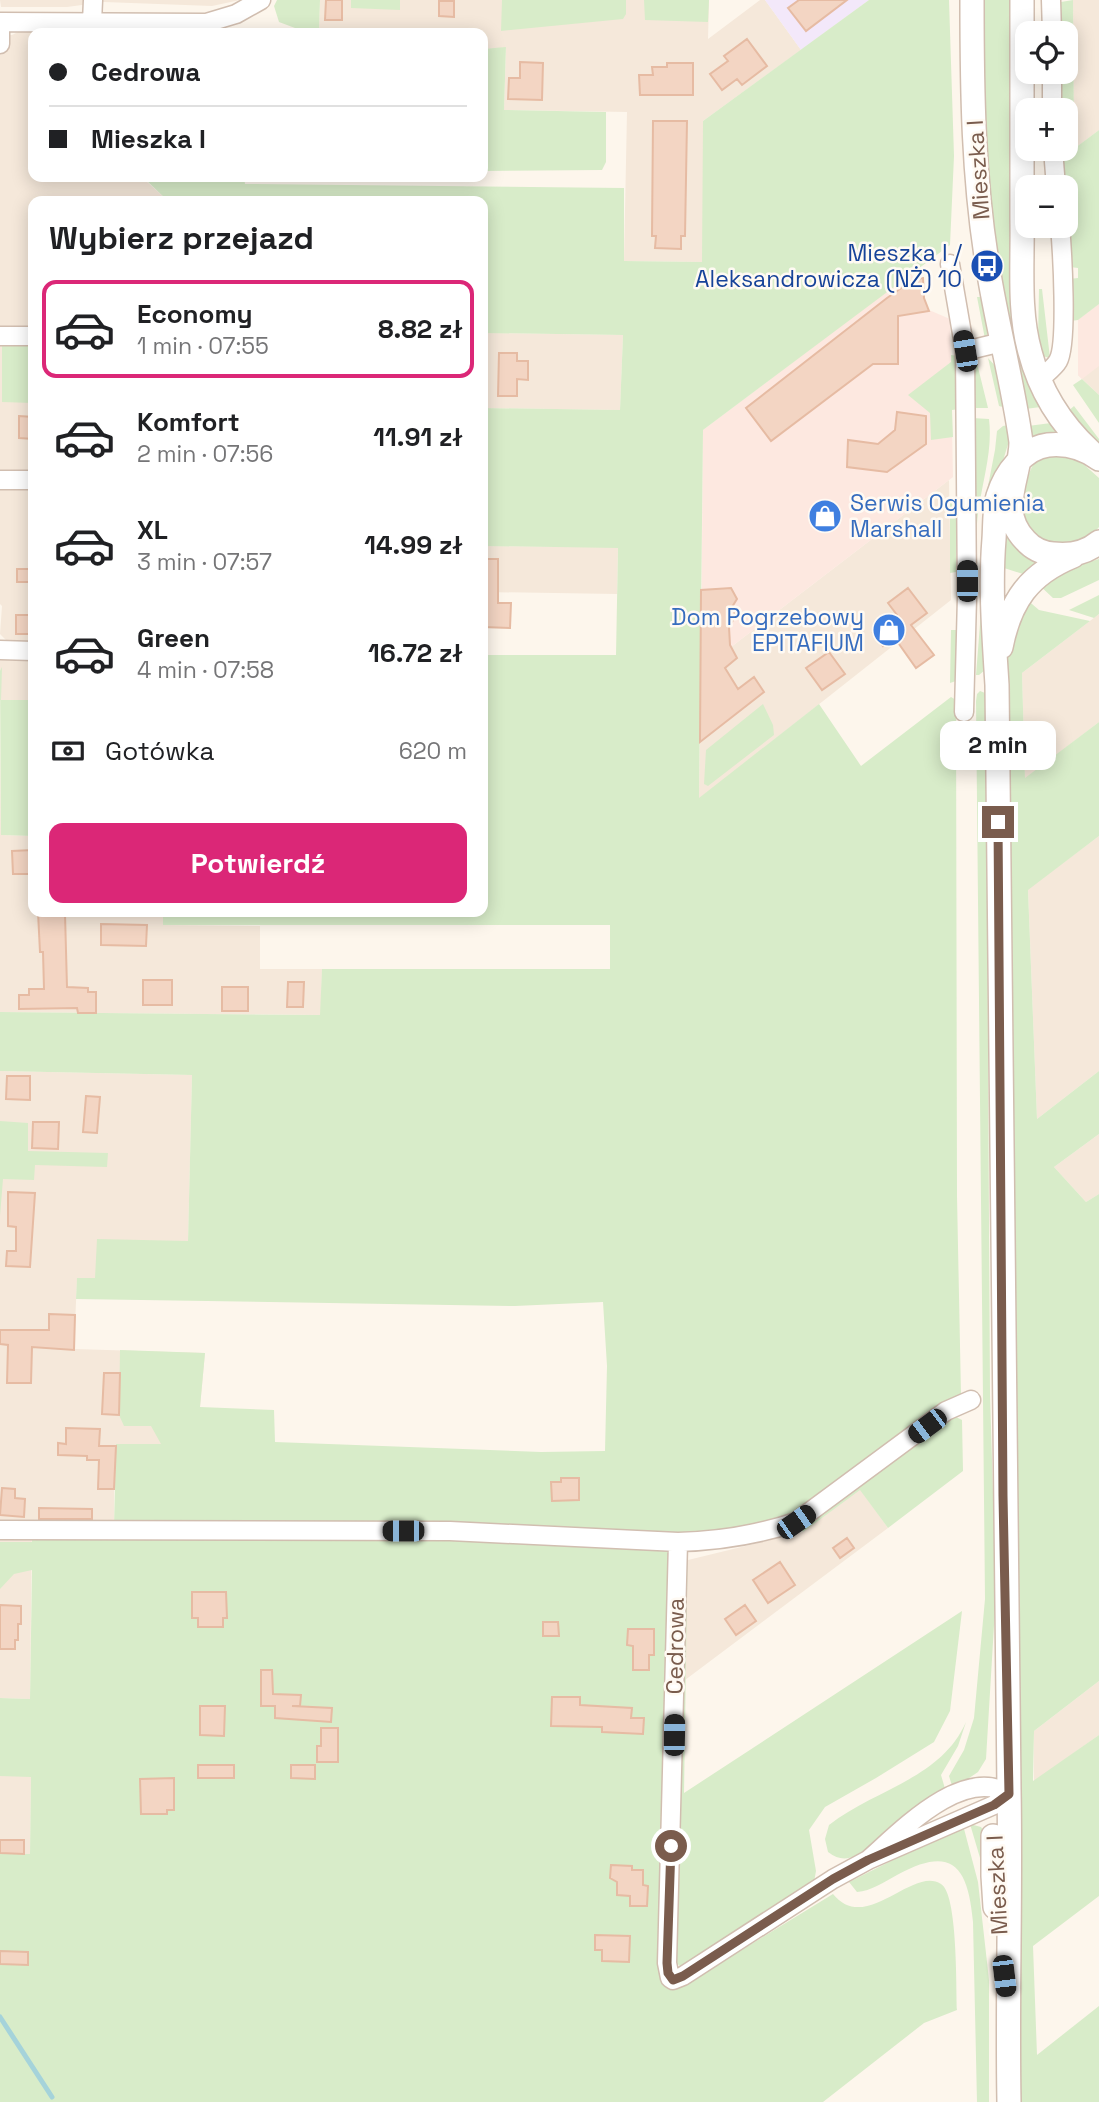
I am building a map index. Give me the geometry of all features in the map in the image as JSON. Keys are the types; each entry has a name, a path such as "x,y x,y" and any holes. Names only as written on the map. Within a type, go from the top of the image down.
{"street":[{"path":"92,22 93,0"},
{"path":"0,44 0,22 206,23 236,14 261,0"},
{"name":"Mieszka I","path":"972,0 977,169 987,266 1021,442 1010,499 1011,516 1020,534 1042,552 1066,554 1093,548"},
{"name":"Mieszka I","path":"1022,0 1023,290 1026,338 1039,380 1057,414 1098,458"},
{"path":"1051,0 1052,21"},
{"path":"1039,380 1058,362 1063,346 1061,238"},
{"path":"950,264 965,351 967,589 964,712"},
{"path":"0,336 28,336"},
{"path":"965,351 1002,342"},
{"path":"997,685 991,581 996,514 1003,484 1019,462 1034,448 1052,445 1075,447 1098,458"},
{"path":"0,480 28,480"},
{"path":"997,685 1004,633 1026,586 1057,563 1093,548"},
{"path":"0,650 28,650"},
{"path":"965,685 997,685"},
{"name":"Mieszka I","path":"997,685 1004,1603 993,1681 1009,2102"},
{"path":"0,1530 450,1531 678,1542 741,1536 796,1522 946,1411 971,1400"},
{"name":"Cedrowa","path":"678,1542 667,1963 670,1978 673,1980 683,1976 833,1879 868,1860 971,1815 999,1795"},
{"name":"Cedrowa","path":"868,1860 902,1830 952,1795 979,1786 999,1795"},
{"name":"Mieszka I","path":"999,1795 993,1833 993,1876 1007,1999"},
{"path":"971,1815 988,1825 993,1833"}],"shaded area":[{"path":"0,0 240,0 212,6 104,2 67,7 1,7"},
{"path":"320,0 524,0 626,14 626,0 709,0 708,39 760,0 765,0 801,50 703,121 703,262 624,261 627,112 504,110 506,48 488,49 488,28 319,28"},
{"path":"765,0 869,0 801,50"},
{"path":"1073,0 1099,0 1099,130 1078,146 1078,98 1074,98 1074,84 1078,84 1078,21 1073,21"},
{"path":"28,31 28,182 147,182 163,196 28,196 28,700 0,700 0,644 9,643 0,634 0,35"},
{"path":"911,273 914,279 923,278 924,298 929,310 950,319 953,477 701,670 703,430"},
{"path":"1099,304 1099,395 1078,375 1078,320"},
{"path":"1099,304 1099,366 1082,379 1078,375 1078,320"},
{"path":"488,333 623,335 620,410 488,408"},
{"path":"949,480 951,600 699,799 701,670"},
{"path":"488,546 618,547 617,594 488,592"},
{"path":"1099,614 1099,722 1025,779 1022,673"},
{"path":"0,737 1,835 28,836 28,917 163,917 163,925 260,926 260,969 322,969 321,1015 0,1012"},
{"path":"1099,836 1099,1071 1037,1119 1028,889"},
{"path":"0,1071 192,1075 188,1241 95,1279 77,1279 74,1349 205,1353 200,1407 114,1489 114,1525 32,1523 30,1699 0,1698"},
{"path":"1099,1134 1099,1194 1086,1202 1054,1167"},
{"path":"860,1489 888,1528 685,1680 688,1560 803,1532"},
{"path":"1099,1681 1099,1735 1034,1782 1034,1731"},
{"path":"0,1776 31,1776 30,1855 0,1854"}],"green space":[{"path":"277,0 320,0 319,28 295,28 279,22 274,6"},
{"path":"351,0 400,0 400,10 351,8"},
{"path":"502,0 626,0 626,14 623,19 501,31"},
{"path":"644,0 709,0 708,22 645,20"},
{"path":"869,0 949,0 954,156 950,245 703,430 699,798 819,704 861,766 951,697 956,700 957,1196 961,1395 787,1519 688,1536 684,1793 962,1611 950,1711 934,1742 825,1807 809,1830 816,1871 814,1882 732,1937 681,1967 673,1960 669,1987 678,1989 833,1894 846,1905 860,1907 874,1904 917,1883 930,1881 941,1884 947,1891 951,1905 957,2010 924,2023 823,2102 0,2102 0,1854 30,1854 31,1777 0,1776 0,1698 30,1699 32,1570 14,1574 0,1589 0,1542 32,1542 32,1538 114,1525 116,1444 161,1444 151,1426 124,1426 119,1415 120,1350 205,1353 200,1407 274,1410 275,1442 541,1452 605,1451 607,1366 603,1302 515,1306 76,1299 77,1278 95,1278 97,1239 188,1241 192,1075 0,1071 0,1012 320,1015 322,969 610,969 610,925 163,925 163,917 488,917 488,655 616,655 618,548 488,546 488,408 620,410 623,335 488,333 488,196 163,196 148,182 624,188 624,261 702,262 703,121"},
{"path":"980,0 1012,0 1015,161 1020,161 1021,175 1015,175 1015,238 1027,238 1041,407 1025,409 998,281 985,153"},
{"path":"1073,0 1073,21 1059,21 1061,2"},
{"path":"506,47 504,110 606,112 606,162 602,170 488,171 488,49"},
{"path":"1058,84 1074,84 1074,98 1059,98"},
{"path":"1099,130 1099,304 1078,320 1071,321 1069,279 1078,278 1078,268 1070,267 1067,238 1078,238 1078,175 1060,175 1060,161 1078,161 1078,146"},
{"path":"1039,289 1042,289 1050,358 1042,356 1038,339"},
{"path":"977,297 980,297 987,318 985,339"},
{"path":"28,345 28,403 2,402 2,346"},
{"path":"951,355 958,356 959,409 952,410 953,437 931,440 930,413 908,395 951,362"},
{"path":"988,358 998,369 1006,408 999,406"},
{"path":"976,359 988,408 972,408 973,363"},
{"path":"1082,379 1099,395 1099,423 1073,385"},
{"path":"1074,406 1099,439 1099,451 1066,413"},
{"path":"972,418 989,419 990,431 977,519 975,554"},
{"path":"1051,423 1058,435 1032,440 1028,426"},
{"path":"1009,425 1009,441 982,558 983,512 997,431"},
{"path":"1064,454 1080,461 1099,478 1099,527 1080,541 1066,543 1040,538 1031,531 1023,512 1025,487 1033,464 1046,455"},
{"path":"950,502 956,502 956,572 950,573"},
{"path":"1007,533 1039,560 1023,574 1004,568"},
{"path":"1099,559 1099,580 1061,598 1053,598 1038,584 1055,572"},
{"path":"983,586 985,670 976,675"},
{"path":"1099,595 1099,614 1094,618 1069,610"},
{"path":"1025,598 1039,610 1090,621 1022,673 1025,778 1099,722 1099,836 1028,890 1037,1119 1099,1071 1099,1134 1054,1167 1086,1202 1099,1194 1099,1681 1034,1731 1033,1781 1099,1735 1099,1896 1033,1946 1037,2055 1099,2006 1099,2102 1019,2102 1015,1548 1017,1433 1011,890 1005,660"},
{"path":"951,630 960,630 956,681 950,683"},
{"path":"2,667 1,700 28,700 28,836 1,835 1,840 0,671"},
{"path":"980,691 985,693 986,701 990,1394 996,1592 986,1759 978,1772 953,1789 949,1776 964,1750 974,1718 985,1599 976,701"},
{"path":"763,704 773,725 774,735 708,786 704,784 706,750"},
{"path":"0,1121 28,1123 28,1151 108,1153 107,1167 35,1165 34,1180 3,1179 0,1216"},
{"path":"954,1416 962,1420 963,1471 888,1528 860,1490 803,1532 799,1526"},
{"path":"966,1722 958,1746 941,1775 946,1792 858,1855 843,1858 828,1852 825,1839 829,1825 924,1770 941,1757 955,1741"},
{"path":"970,1824 981,1827 985,1833 983,1868"},
{"path":"963,1825 978,1882 989,1980 989,2102 977,2102 973,1922 967,1887 961,1875 954,1866 944,1862 931,1862 916,1866 862,1891 857,1892 849,1882"}],"building":[{"path":"326,0 342,0 342,20 325,20"},
{"path":"799,0 847,0 806,31 788,8"},
{"path":"439,1 454,1 454,17 439,16"},
{"path":"747,39 767,66 742,85 737,79 722,90 710,74 728,61 724,56"},
{"path":"520,62 543,63 542,100 508,99 509,78 520,78"},
{"path":"667,63 693,63 693,95 640,95 639,75 653,75 652,67 667,67"},
{"path":"653,121 687,121 685,236 681,236 681,249 655,248 656,236 652,236"},
{"path":"923,278 924,298 929,311 898,316 898,364 873,364 771,441 746,408 887,298 914,279"},
{"path":"499,353 517,353 517,361 528,361 528,380 517,379 517,396 498,396"},
{"path":"897,412 926,416 926,444 887,472 847,467 848,440 878,444 895,430"},
{"path":"19,416 28,417 28,439 19,438"},
{"path":"488,559 498,559 498,603 511,603 510,628 488,627"},
{"path":"17,569 28,569 28,582 17,582"},
{"path":"731,588 737,599 732,607 736,615 729,627 730,645 737,658 725,668 738,689 754,677 764,692 700,742 701,590"},
{"path":"908,588 927,613 911,625 934,655 916,668 894,637 883,646 873,633 897,615 888,603"},
{"path":"16,615 28,615 28,634 16,634"},
{"path":"829,652 845,674 822,690 806,668"},
{"path":"28,850 28,874 13,874 12,851"},
{"path":"38,917 65,917 67,987 88,988 88,992 96,992 96,1013 78,1013 77,1008 19,1009 19,995 29,995 29,989 44,989 43,952 40,952"},
{"path":"101,924 147,925 146,946 101,945"},
{"path":"143,980 172,980 172,1005 143,1005"},
{"path":"288,982 304,982 303,1007 287,1007"},
{"path":"222,987 248,987 248,1011 222,1011"},
{"path":"7,1076 30,1076 30,1100 6,1099"},
{"path":"86,1096 100,1097 97,1133 83,1132"},
{"path":"33,1122 59,1122 58,1149 32,1148"},
{"path":"8,1192 35,1193 30,1267 6,1266 7,1251 16,1251 16,1227 8,1226"},
{"path":"49,1314 75,1315 74,1350 32,1347 31,1383 7,1383 8,1345 0,1344 0,1330 49,1330"},
{"path":"104,1373 120,1373 119,1415 102,1414"},
{"path":"66,1428 100,1429 99,1446 116,1446 114,1489 98,1489 99,1460 87,1460 87,1456 58,1455 58,1443 66,1444"},
{"path":"561,1478 579,1478 579,1500 552,1501 551,1482 561,1482"},
{"path":"2,1488 15,1489 15,1498 25,1499 24,1517 0,1515"},
{"path":"39,1508 92,1509 92,1519 39,1519"},
{"path":"847,1538 854,1548 840,1558 833,1548"},
{"path":"780,1562 795,1585 768,1603 753,1580"},
{"path":"192,1592 226,1592 227,1618 223,1618 223,1627 198,1627 198,1618 192,1618"},
{"path":"0,1605 21,1606 21,1624 18,1624 15,1649 0,1649"},
{"path":"745,1605 756,1621 736,1635 725,1619"},
{"path":"543,1622 558,1622 559,1636 543,1636"},
{"path":"628,1629 654,1629 654,1655 649,1655 649,1670 633,1670 633,1646 627,1645"},
{"path":"261,1670 272,1670 273,1694 301,1695 300,1706 292,1706 332,1708 331,1722 275,1718 275,1706 261,1706"},
{"path":"552,1697 580,1697 580,1705 632,1708 631,1718 644,1718 643,1734 602,1732 602,1727 551,1726"},
{"path":"200,1706 225,1706 224,1736 200,1735"},
{"path":"321,1728 338,1728 338,1762 317,1762 317,1746 321,1746"},
{"path":"198,1765 234,1765 234,1778 198,1778"},
{"path":"291,1765 315,1765 315,1779 291,1778"},
{"path":"174,1778 174,1810 167,1810 167,1814 141,1814 140,1779"},
{"path":"0,1840 24,1840 24,1854 0,1853"},
{"path":"611,1865 632,1866 632,1870 643,1870 643,1885 648,1886 647,1906 630,1906 630,1896 617,1895 617,1882 610,1878"},
{"path":"595,1935 630,1936 629,1962 602,1961 602,1950 595,1950"},
{"path":"0,1951 28,1952 28,1965 0,1964"}],"waterway":[{"path":"0,2017 52,2097"}],"place":[{"name":"Mieszka I / Aleksandrowicza (NŻ) 10","path":"987,266"},
{"name":"Serwis Ogumienia Marshall","path":"825,516"},
{"name":"Dom Pogrzebowy EPITAFIUM","path":"889,630"}],"route":[{"path":"671,1846 667,1963 668,1973 673,1980 833,1879 868,1860 994,1805 1009,1794 1001,1344 998,822"}]}
